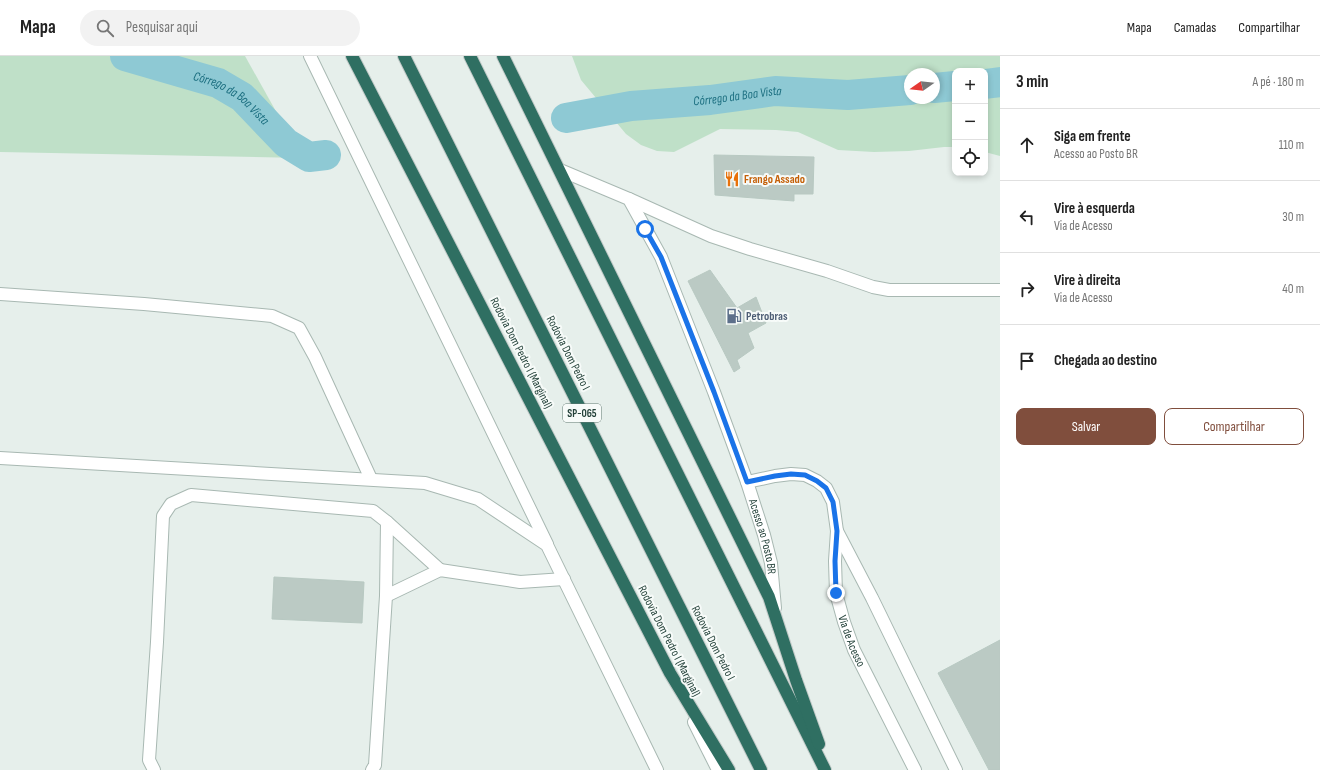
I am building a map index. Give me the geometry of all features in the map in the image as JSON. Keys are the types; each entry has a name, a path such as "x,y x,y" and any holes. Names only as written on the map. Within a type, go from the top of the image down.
{"highway":[{"name":"Rodovia Dom Pedro I (Marginal)","path":"352,56 670,673"},
{"name":"Rodovia Dom Pedro I","path":"404,56 761,770"},
{"path":"470,56 824,770"},
{"path":"503,56 769,597 796,680 828,770"},
{"path":"670,673 729,770"}],"street":[{"path":"310,56 657,770"},
{"path":"560,170 711,236 757,252 828,271 873,287 889,290 1000,290"},
{"name":"Acesso ao Posto BR","path":"629,199 661,257 714,392 747,482 764,535 771,563 775,615"},
{"path":"0,294 144,304 272,316 299,328 315,357 371,479"},
{"path":"0,458 426,483 478,499 548,545"},
{"name":"Via de Acesso","path":"747,482 791,474 805,475 817,481 826,488 833,502 837,531 835,561 836,593 844,622 854,650 915,770"},
{"path":"154,770 149,760 157,642 163,516 171,504 191,496 199,496 373,511 440,570 520,582 564,579"},
{"path":"372,770 375,765 386,596 387,522"},
{"path":"837,531 872,598 956,770"},
{"path":"386,596 440,570"},
{"name":"Rodovia Dom Pedro I (Marginal)","path":"670,673 718,770"}],"green space":[{"path":"0,56 245,56 302,158 0,152"},
{"path":"572,56 1000,56 1000,156 988,153 988,68 952,68 952,147 909,151 874,152 838,150 798,132 720,129 674,152 657,151 641,145 626,134 581,80"}],"building":[{"path":"714,155 814,157 813,194 794,194 794,201 715,195"},
{"name":"Petrobras","path":"710,270 737,308 756,297 766,323 748,333 754,348 737,360 740,368 734,372 688,281"},
{"path":"274,577 364,582 362,623 272,619"},
{"path":"1000,640 1000,770 989,770 938,673"}],"waterway":[{"name":"Córrego da Boa Vista","path":"125,56 218,83 242,97 286,143 309,157 326,155"},
{"name":"Córrego da Boa Vista","path":"988,84 1000,82"},
{"name":"Córrego da Boa Vista","path":"940,87 952,86"},
{"name":"Córrego da Boa Vista","path":"566,118 631,106 710,100 775,91 848,95 904,90"}],"place":[{"name":"Frango Assado","path":"732,179"},
{"name":"Petrobras","path":"734,316"}],"route":[{"path":"645,229 661,257 714,392 747,482 791,474 805,475 817,481 826,488 833,502 837,531 835,561 836,593"}]}
